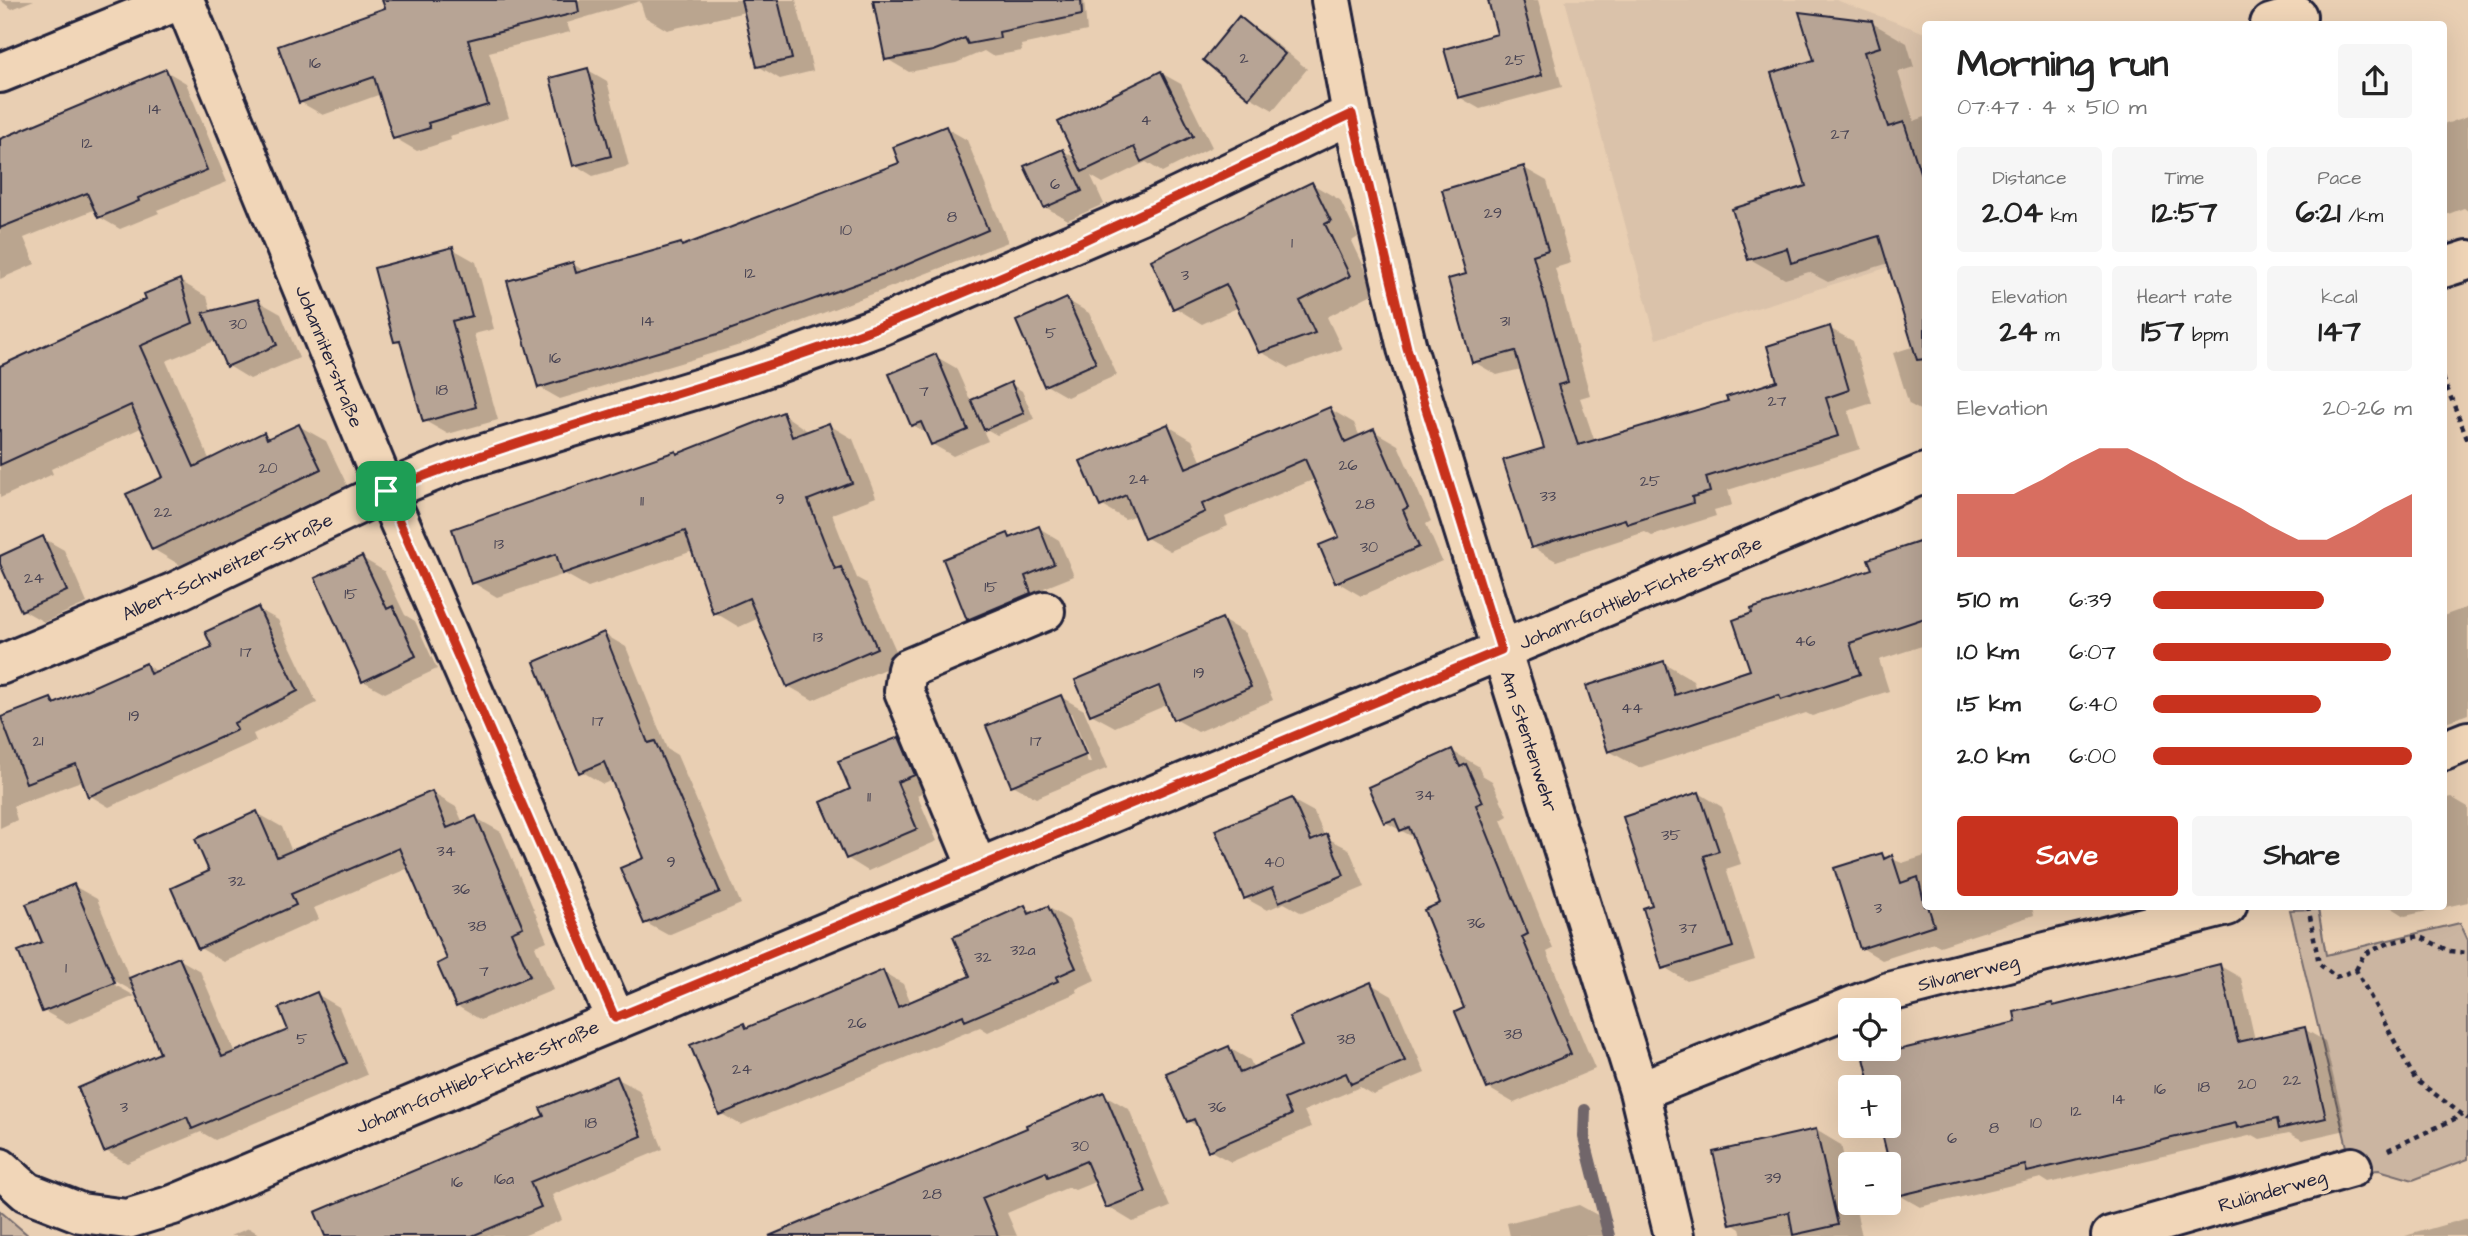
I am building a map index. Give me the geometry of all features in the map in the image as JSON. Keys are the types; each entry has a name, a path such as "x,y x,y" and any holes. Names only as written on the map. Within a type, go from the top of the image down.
{"street":[{"path":"0,73 182,0"},
{"name":"Johanniterstraße","path":"182,0 386,491 615,1018"},
{"name":"Am Stentenwehr","path":"1331,0 1352,114 1407,348 1639,1091 1674,1236"},
{"name":"Albert-Schweitzer-Straße","path":"0,665 175,592 386,491 457,462 753,372 880,326 1155,208 1352,114"},
{"path":"2447,267 2468,260"},
{"name":"Johann-Gottlieb-Fichte-Straße","path":"0,1168 27,1192 81,1213 127,1219 173,1205 615,1018 1922,474"},
{"path":"977,867 904,691 907,669 1045,611"},
{"path":"2447,749 2468,741"},
{"name":"Silvanerweg","path":"1639,1091 1889,992 2211,910"},
{"name":"Ruländerweg","path":"2111,1236 2352,1167"}],"path":[{"path":"2447,388 2468,440"},
{"path":"2309,910 2319,964 2336,977 2356,970 2364,954 2389,943 2420,936 2449,951 2468,953"},
{"path":"2356,970 2415,1079 2468,1119"},
{"path":"2352,1167 2463,1115"}],"shaded area":[{"path":"1565,0 1836,0 1922,32 1922,257 1656,339"},
{"path":"2290,910 2318,910 2326,955 2460,923 2468,940 2468,1159 2413,1180 2379,1170 2353,1172"},
{"path":"0,1211 29,1236 0,1236"}],"building":[{"path":"382,0 577,0 579,12 468,40 488,105 428,123 430,128 393,139 374,77 299,103 278,46 385,8"},
{"path":"741,0 778,0 792,59 757,67"},
{"path":"873,0 1081,0 1082,15 999,32 1000,38 968,44 965,38 933,51 885,60"},
{"path":"1488,0 1522,0 1542,75 1458,98 1444,49 1497,34"},
{"path":"1799,12 1872,21 1880,47 1864,52 1888,127 1904,122 1922,179 1922,359 1917,360 1879,236 1791,263 1787,248 1748,260 1732,209 1806,186 1771,73 1814,60"},
{"path":"1239,16 1285,54 1249,98 1203,60"},
{"path":"588,68 611,156 573,166 550,78"},
{"path":"166,69 207,170 138,198 139,201 98,218 87,193 0,228 0,139"},
{"path":"1161,71 1193,136 1141,162 1134,147 1082,172 1058,122"},
{"path":"946,126 988,230 892,271 718,334 538,388 507,281 573,262 576,273 681,243 682,246 899,163 893,147"},
{"path":"1063,149 1082,191 1044,208 1024,166"},
{"path":"1524,166 1548,250 1533,255 1568,382 1558,385 1578,445 1728,401 1726,397 1777,381 1767,346 1830,326 1849,390 1826,398 1838,436 1706,477 1710,492 1692,497 1693,503 1627,524 1625,519 1531,548 1503,460 1544,448 1515,351 1472,363 1448,279 1466,274 1442,190"},
{"path":"1312,182 1331,221 1325,224 1350,276 1300,301 1315,333 1259,353 1226,284 1173,309 1151,260"},
{"path":"453,247 472,316 452,321 476,407 423,422 400,341 394,342 374,268"},
{"path":"180,279 193,323 140,346 194,467 264,432 267,439 299,424 321,469 152,550 126,494 163,477 131,405 0,465 0,366 146,299 144,294"},
{"path":"1067,298 1096,363 1044,386 1016,321"},
{"path":"258,299 277,345 226,367 203,313"},
{"path":"936,354 968,430 931,445 921,422 911,426 889,374"},
{"path":"1011,382 1024,413 984,430 971,400"},
{"path":"1330,407 1345,442 1374,429 1408,507 1403,510 1419,547 1335,583 1319,545 1339,537 1305,459 1202,504 1205,512 1144,539 1126,495 1100,507 1080,461 1168,424 1186,468"},
{"path":"783,412 792,437 829,423 852,483 808,500 835,569 841,567 877,648 787,687 749,598 713,614 685,531 562,574 556,554 471,584 452,529 676,451 677,454"},
{"path":"1039,526 1054,564 1025,576 1031,593 967,620 943,559 1008,533 1010,538"},
{"path":"43,536 67,591 21,611 0,564 0,556"},
{"path":"1922,541 1922,619 1850,643 1860,674 1781,700 1779,695 1608,752 1586,686 1664,661 1675,695 1750,670 1733,620 1752,613 1751,609 1872,569 1868,559"},
{"path":"362,556 387,609 393,606 416,656 362,682 315,578"},
{"path":"258,607 298,691 234,723 237,730 88,797 76,764 26,783 1,717 51,698 54,704 146,663 150,674 212,647 205,632"},
{"path":"1222,618 1251,687 1173,720 1159,686 1090,715 1075,680"},
{"path":"604,632 648,743 655,741 720,892 644,924 620,868 644,858 604,762 579,773 534,662"},
{"path":"1061,695 1086,755 1011,786 986,726"},
{"path":"899,737 915,775 897,782 917,829 846,859 821,802 850,789 838,761"},
{"path":"1452,749 1460,767 1466,764 1483,802 1476,805 1528,934 1522,937 1571,1054 1487,1089 1455,1012 1464,1008 1424,910 1440,903 1409,827 1400,831 1395,819 1384,823 1368,787"},
{"path":"432,791 447,828 476,816 523,927 511,932 530,976 456,1007 437,964 447,959 399,848 291,894 296,905 198,949 171,888 209,871 195,839 257,811 277,857"},
{"path":"1699,792 1719,851 1704,856 1733,947 1662,969 1643,908 1652,905 1623,817"},
{"path":"1292,798 1311,841 1327,834 1344,875 1279,902 1273,887 1244,899 1215,830"},
{"path":"1882,853 1884,859 1892,855 1901,883 1918,877 1922,910 1929,910 1934,925 1860,949 1834,868"},
{"path":"74,884 115,983 42,1012 18,951 42,942 26,904"},
{"path":"1025,905 1029,914 1048,906 1076,968 1056,977 1058,981 965,1021 963,1015 719,1115 690,1045 744,1023 746,1028 883,970 898,1007 970,976 953,937"},
{"path":"179,957 222,1057 288,1030 279,1008 317,992 347,1063 192,1129 187,1117 104,1152 78,1088 160,1053 129,978"},
{"path":"2220,964 2238,1042 2305,1027 2326,1118 2279,1129 2277,1119 2237,1128 2236,1123 2027,1172 2025,1165 1901,1195 1901,1152 1886,1152 1883,1138 1901,1138 1901,1075 1868,1075 1865,1061 1901,1061 1901,1049 2016,1022 2014,1012 2052,1003 2053,1006"},
{"path":"1371,982 1405,1061 1351,1084 1346,1073 1284,1099 1291,1115 1208,1151 1194,1119 1187,1122 1166,1073 1229,1046 1240,1073 1302,1046 1289,1017"},
{"path":"617,1076 642,1136 530,1182 541,1207 472,1236 325,1236 315,1212 544,1116 540,1108"},
{"path":"1104,1092 1146,1192 1106,1208 1086,1161 1048,1177 1046,1172 982,1198 998,1236 769,1236 1027,1128 1026,1125"},
{"path":"1816,1129 1838,1225 1793,1235 1789,1212 1730,1225 1713,1152"}],"waterway":[{"path":"1585,1110 1584,1137 1609,1236"}],"route":[{"path":"1352,114 1407,348 1501,650 615,1018 386,491 457,462 753,372 880,326 1155,208 1352,114"}]}
